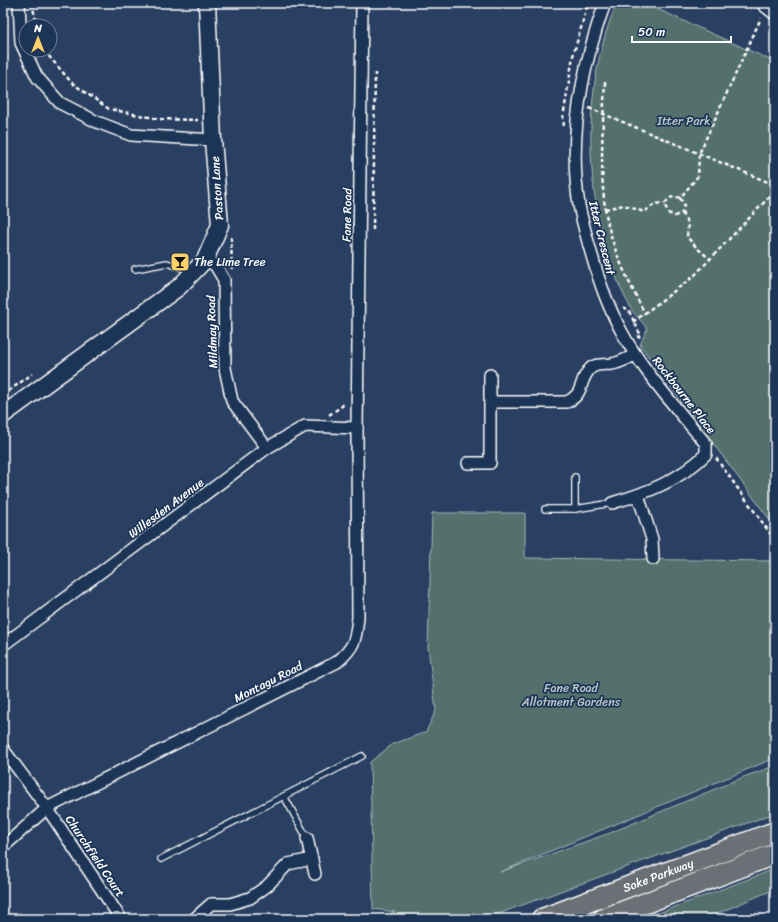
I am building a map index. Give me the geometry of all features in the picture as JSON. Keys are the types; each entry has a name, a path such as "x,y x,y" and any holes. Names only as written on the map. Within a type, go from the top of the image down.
{"highway":[{"name":"Soke Parkway","path":"542,919 775,832"},
{"name":"Soke Parkway","path":"602,919 775,854"}],"street":[{"path":"19,3 21,43 37,77 60,103 97,122 131,135 206,139"},
{"name":"Paston Lane","path":"3,414 179,287 199,266 220,225 206,139 207,3"},
{"name":"Fane Road","path":"357,428 362,3"},
{"name":"Itter Crescent","path":"605,3 587,58 583,108 576,151 579,204 588,244 601,287 621,331 635,355"},
{"name":"Mildmay Road","path":"199,266 215,265 224,280 225,368 232,401 267,448"},
{"path":"490,402 567,402 575,398 580,391 588,370 594,366 614,364 635,355"},
{"name":"Rockbourne Place","path":"635,355 706,449"},
{"path":"468,463 490,463 490,376"},
{"name":"Willesden Avenue","path":"3,645 267,448 305,426 357,428"},
{"name":"Montagu Road","path":"3,847 47,808 337,662 350,651 356,635 358,617 357,428"},
{"path":"612,503 666,484 694,466 706,449"},
{"path":"638,495 652,539 653,559"},
{"name":"Churchfield Court","path":"3,749 47,808 121,919"},
{"path":"307,838 314,874"},
{"path":"194,919 211,904 230,904 250,898 267,886 288,864 312,859"}],"lane":[{"path":"135,269 168,263 199,266"},
{"path":"575,477 575,509"},
{"path":"545,510 575,509 612,503"},
{"path":"161,860 362,756"},
{"path":"284,796 307,838"}],"path":[{"path":"32,3 35,18"},
{"path":"680,198 698,176 699,154 767,9"},
{"path":"50,58 72,83 109,108 159,119 199,120"},
{"path":"372,238 375,65"},
{"path":"605,82 602,178 605,209 622,268 645,314"},
{"path":"583,108 588,100"},
{"path":"583,108 603,113 775,185"},
{"path":"583,108 587,115"},
{"path":"198,113 206,139"},
{"path":"621,331 693,277 775,191"},
{"path":"682,213 675,216 668,213 665,208 666,203 673,196 680,198 684,204 682,213 688,223 687,237 710,259"},
{"path":"605,209 617,205 644,212 655,204 666,203"},
{"path":"230,231 232,278"},
{"path":"621,302 623,309 630,311 641,336 635,338 638,344"},
{"path":"3,395 34,373"},
{"path":"324,415 331,415 342,406 347,399"},
{"path":"706,449 775,540"}],"green space":[{"name":"Itter Park","path":"617,3 656,3 655,8 775,62 775,527 640,345 647,329 629,305 614,271 602,234 595,195 591,155 592,115 596,76 604,38"},
{"name":"Fane Road Allotment Gardens","path":"432,513 525,513 525,558 775,561 775,758 500,872 610,833 746,776 775,766 775,813 484,919 377,919 395,912 373,909 370,762 393,744 426,732 436,710 428,647"},
{"path":"775,869 775,889 704,919 643,919"}],"place":[{"name":"The Lime Tree","path":"180,262"}]}
